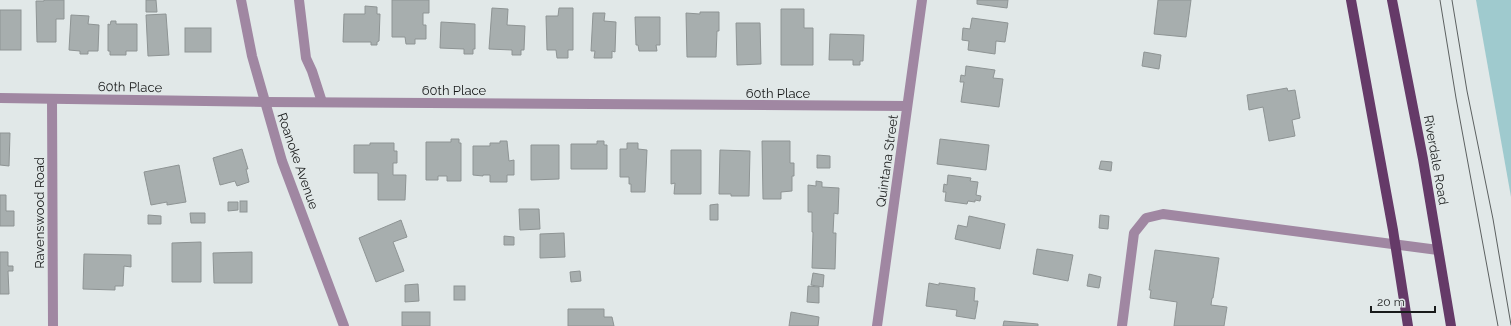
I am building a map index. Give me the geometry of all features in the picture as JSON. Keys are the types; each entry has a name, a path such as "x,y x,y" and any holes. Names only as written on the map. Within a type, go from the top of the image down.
{"main road":[{"path":"1351,0 1408,326"},
{"name":"Riverdale Road","path":"1392,0 1421,152 1451,326"}],"street":[{"name":"Roanoke Avenue","path":"242,0 252,56 282,161 344,326"},
{"path":"299,0 306,58 312,70 322,102"},
{"name":"Quintana Street","path":"877,326 922,0"},
{"name":"60th Place","path":"0,98 266,102 907,106"},
{"name":"Ravenswood Road","path":"52,99 53,326"},
{"path":"1122,326 1134,233 1146,218 1163,214 1438,250"}],"shaded area":[{"path":"1476,0 1511,0 1511,197"}],"building":[{"path":"64,0 64,19 56,19 56,42 37,42 36,1"},
{"path":"146,0 156,0 157,12 146,12"},
{"path":"392,0 429,0 429,13 423,13 423,25 426,25 426,39 415,39 415,44 406,44 405,37 392,37"},
{"path":"977,0 1008,0 1007,8 977,4"},
{"path":"1158,0 1191,0 1186,37 1154,34"},
{"path":"365,6 377,7 377,14 380,14 379,41 377,42 377,45 371,45 371,42 343,42 344,14 365,14"},
{"path":"492,8 508,9 507,25 525,26 524,50 521,50 521,55 512,55 512,50 489,49"},
{"path":"559,8 573,8 573,50 568,50 568,58 557,58 556,50 547,50 546,16 558,16"},
{"path":"781,9 804,9 804,28 813,28 813,65 781,65"},
{"path":"0,10 21,10 21,50 0,50"},
{"path":"700,12 719,12 719,31 717,31 716,57 687,57 686,13 700,14"},
{"path":"593,13 605,13 604,21 616,22 615,52 612,51 612,58 594,58 595,51 591,51"},
{"path":"166,14 169,55 148,56 146,15"},
{"path":"71,15 89,16 88,24 99,25 98,51 88,51 88,54 80,54 80,51 69,50"},
{"path":"635,17 660,17 660,45 656,45 657,51 639,51 638,45 636,45"},
{"path":"972,18 1008,23 1005,42 996,41 995,54 968,50 969,41 962,40 963,28 970,29"},
{"path":"111,21 116,21 116,24 137,24 137,51 126,51 126,55 110,55 110,51 108,51 108,24 110,25"},
{"path":"441,22 475,24 475,49 473,49 473,54 464,54 464,49 440,48"},
{"path":"736,23 760,23 761,64 737,65"},
{"path":"185,28 211,28 211,52 185,52"},
{"path":"830,34 864,35 863,61 860,61 860,65 853,65 853,60 829,60"},
{"path":"1144,52 1161,55 1159,69 1142,66"},
{"path":"966,66 995,70 993,78 1003,79 999,107 961,102 964,82 960,82 961,75 965,76"},
{"path":"1287,88 1288,91 1295,90 1300,118 1292,120 1295,136 1269,141 1263,107 1249,110 1247,95"},
{"path":"0,133 10,133 9,166 0,165"},
{"path":"451,139 459,139 459,143 461,143 461,181 447,181 447,176 438,176 438,180 426,180 426,142 451,142"},
{"path":"940,139 989,145 986,170 937,164"},
{"path":"500,141 507,141 509,161 514,160 514,175 507,175 507,182 490,182 490,175 473,175 473,146 490,146 490,143 500,143"},
{"path":"597,141 604,141 604,145 607,145 607,169 571,169 571,144 597,144"},
{"path":"762,141 790,141 790,163 794,163 792,191 781,192 781,199 763,199"},
{"path":"370,143 394,143 394,151 397,151 397,163 393,163 393,175 406,175 405,200 378,200 378,173 354,173 354,145 370,145"},
{"path":"627,143 638,143 638,149 647,150 645,192 631,192 629,177 620,177 620,149 627,149"},
{"path":"531,145 559,145 559,179 531,180"},
{"path":"242,149 248,169 246,169 249,182 237,186 235,181 220,185 213,158"},
{"path":"671,150 701,150 701,194 674,194 675,183 671,184"},
{"path":"720,150 750,151 749,196 719,194"},
{"path":"817,155 830,156 830,168 817,168"},
{"path":"1101,161 1112,162 1111,171 1099,169"},
{"path":"179,165 186,202 167,205 167,202 151,205 144,172"},
{"path":"948,175 971,178 970,181 978,182 976,195 981,196 980,201 968,201 967,204 945,201 946,192 943,192 944,184 947,185"},
{"path":"816,181 822,182 822,187 839,188 838,214 834,213 833,233 836,233 835,269 812,268 813,232 812,212 808,212 808,185 816,186"},
{"path":"0,195 6,195 6,211 14,211 14,226 0,226"},
{"path":"240,201 247,201 247,212 240,212"},
{"path":"228,202 238,202 238,210 228,211"},
{"path":"718,204 718,220 710,220 710,205"},
{"path":"519,209 539,209 540,229 520,230"},
{"path":"190,213 205,213 205,223 191,223"},
{"path":"148,215 161,216 161,224 148,224"},
{"path":"1100,215 1109,216 1108,229 1099,228"},
{"path":"969,216 1005,224 1000,249 955,239 958,225 967,227"},
{"path":"401,220 407,237 393,242 404,271 376,282 359,238"},
{"path":"564,233 565,257 540,258 540,234"},
{"path":"504,236 514,237 514,245 504,245"},
{"path":"201,242 201,282 172,282 172,243"},
{"path":"1037,249 1073,255 1068,281 1033,274"},
{"path":"1155,250 1219,258 1211,305 1227,307 1224,326 1174,326 1177,302 1150,298 1151,290 1149,290"},
{"path":"0,252 8,252 8,266 13,266 13,271 8,271 9,294 0,294"},
{"path":"252,252 252,283 214,283 213,253"},
{"path":"84,254 131,255 131,267 124,266 123,286 115,286 115,290 83,289"},
{"path":"580,271 581,281 571,282 570,272"},
{"path":"813,273 824,275 823,287 811,285"},
{"path":"1089,274 1101,277 1099,288 1087,286"},
{"path":"929,283 975,288 974,301 978,301 975,319 956,316 957,310 926,306"},
{"path":"418,284 419,301 405,302 405,285"},
{"path":"454,286 465,286 465,300 454,300"},
{"path":"808,286 819,287 819,303 807,302"},
{"path":"568,309 604,309 604,317 612,317 614,326 568,326"},
{"path":"402,312 430,312 430,326 402,326"},
{"path":"791,312 819,317 818,326 789,326"},
{"path":"1004,321 1038,324 1038,326 1003,326"}],"tram line":[{"path":"1440,0 1456,98 1498,326"},
{"path":"1452,0 1467,91 1493,219 1511,325"}]}
